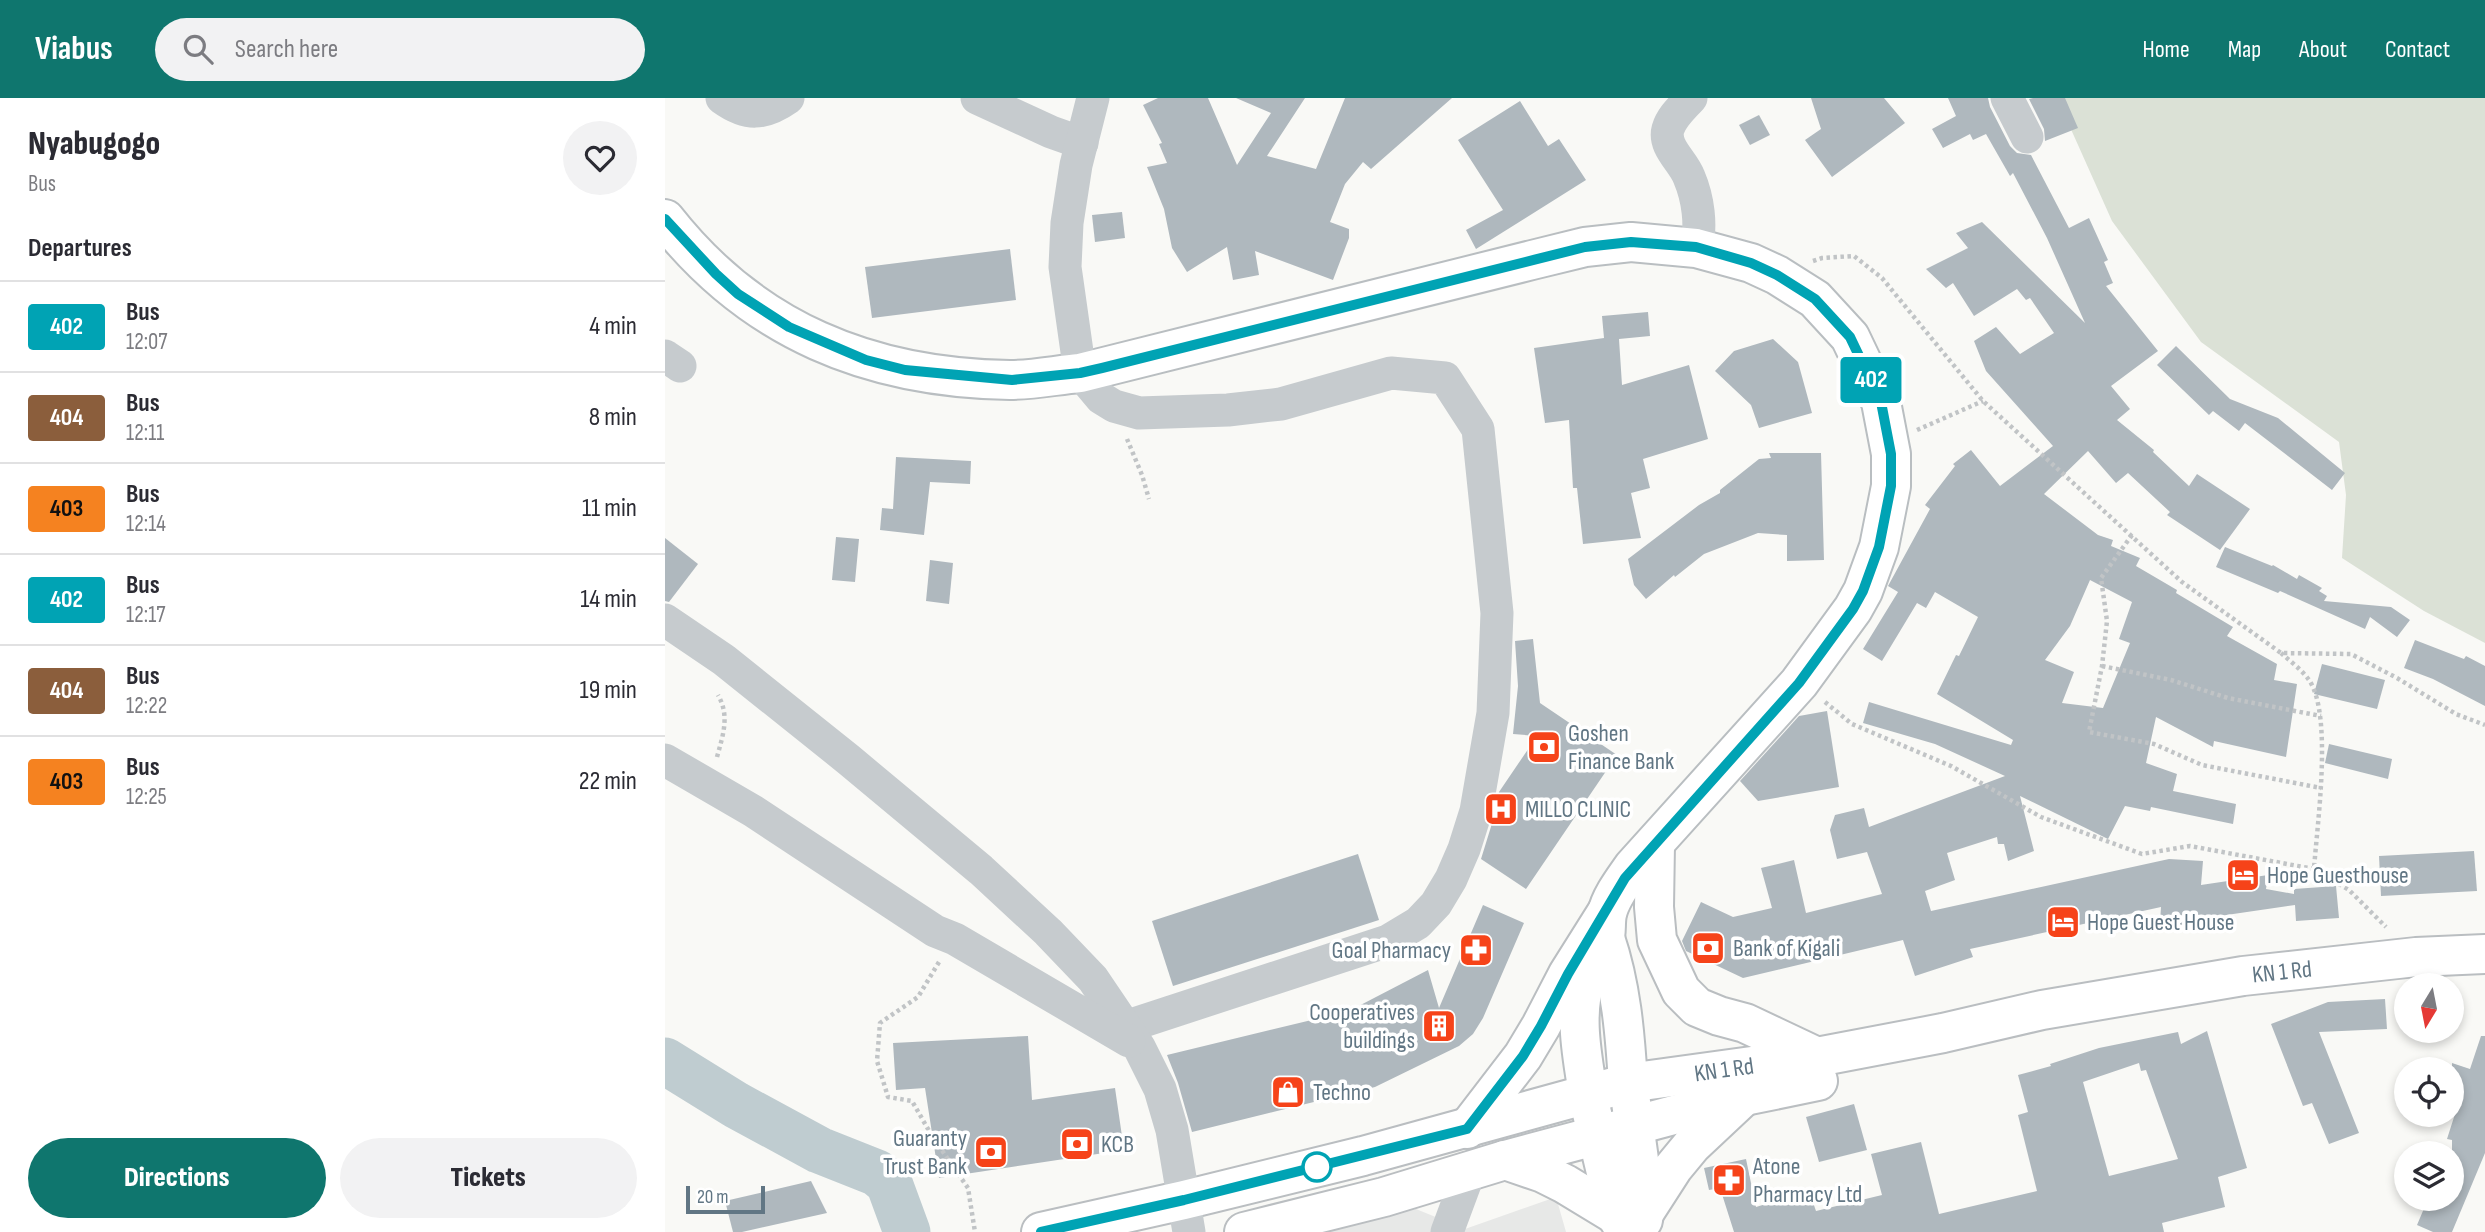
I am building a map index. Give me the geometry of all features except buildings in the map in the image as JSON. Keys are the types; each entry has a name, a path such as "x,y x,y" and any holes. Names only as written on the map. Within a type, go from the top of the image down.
{"main road":[{"path":"665,219 738,294 789,327 866,360 905,370 1012,380 1080,373 1585,247 1631,242 1696,247 1751,263 1777,275 1815,299 1850,337 1881,402 1891,454 1891,486 1884,524 1863,591 1799,683 1625,878 1587,975 1580,1018 1588,1093 1596,1135 1632,1223"},
{"path":"1655,844 1654,907 1657,940 1681,992 1697,1007 1745,1023 1818,1057"},
{"path":"1606,925 1622,1001 1628,1083 1645,1203 1632,1223"},
{"path":"1467,1129 1523,1056 1568,974 1606,925"},
{"path":"2411,964 2485,954"},
{"path":"2411,964 2485,969"},
{"name":"KN 1 Rd","path":"1041,1232 1187,1216 1467,1129 1628,1083 1818,1057 1943,1033 2042,1010 2243,976 2411,964"},
{"name":"KN 1 Rd","path":"1244,1232 1384,1198 1487,1165 1745,1096 1954,1055 2052,1030 2411,964"},
{"path":"1632,1223 1692,1145 1745,1096"},
{"path":"1487,1165 1543,1173 1632,1223"}],"street":[{"path":"722,98 748,111 762,112 775,108 788,98"},
{"path":"978,98 1051,132 1082,143"},
{"path":"676,766 753,811 935,931 955,939 1132,1037 1388,941 1418,923 1436,904 1456,869 1476,811 1493,713 1497,613 1478,429 1445,379 1391,373 1281,404 1228,410 1139,413 1114,406 1090,388 1080,373 1065,268 1067,223 1093,98"},
{"path":"1691,98 1672,119 1667,131 1670,146 1689,176 1698,211 1696,247"},
{"path":"2007,98 2027,137"},
{"path":"665,620 700,643 849,760 981,870 1048,932 1093,979 1132,1037 1160,1089 1172,1130 1187,1216"},
{"path":"1447,1232 1487,1165"}],"path":[{"path":"1777,275 1822,258 1854,256 1882,278 1983,401 2182,582 2281,653 2309,680 2321,716 2321,788 2313,869"},
{"path":"1891,454 1915,431 1983,401"},
{"path":"1114,406 1149,499"},
{"path":"2132,535 2101,578 2107,621 2102,666 2089,732 2154,744 2202,765 2321,788"},
{"path":"676,766 701,755 717,758 725,727 724,706 708,677 700,643"},
{"path":"2281,653 2351,654 2456,714 2485,725"},
{"path":"2102,666 2171,680 2228,698 2321,716"},
{"path":"1799,683 1852,724 1951,766 2041,817 2142,854 2190,846 2313,869 2349,890 2411,964"},
{"path":"955,939 930,974 918,997 880,1023 877,1061 888,1097 912,1101 932,1136 968,1188 975,1232"}],"shaded area":[{"path":"2057,98 2485,98 2485,643 2424,611 2342,558 2346,495 2339,442 2201,342 2112,221"},
{"path":"1556,1197 1566,1232 1319,1232 1416,1209 1465,1229"}],"waterway":[{"path":"665,1061 736,1105 819,1150 877,1173 889,1183 907,1232"}],"bus line":[{"name":"402","path":"665,219 738,294 789,327 839,351 905,370 1012,380 1102,368 1585,247 1631,242 1696,247 1751,263 1777,275 1815,299 1850,337 1881,402 1891,454 1891,486 1879,547 1863,591 1853,609 1799,683 1633,867 1568,974 1523,1056 1467,1129 1184,1200 1041,1232"}],"place":[{"name":"Goshen Finance Bank","path":"1544,747"},
{"name":"MILLO CLINIC","path":"1501,809"},
{"name":"Hope Guesthouse","path":"2243,875"},
{"name":"Hope Guest House","path":"2063,922"},
{"name":"Bank of Kigali","path":"1708,948"},
{"name":"Goal Pharmacy","path":"1476,950"},
{"name":"Cooperatives buildings","path":"1439,1026"},
{"name":"Techno","path":"1288,1092"},
{"name":"KCB","path":"1077,1144"},
{"name":"Guaranty Trust Bank","path":"991,1152"},
{"name":"Atone Pharmacy Ltd","path":"1729,1180"}]}
